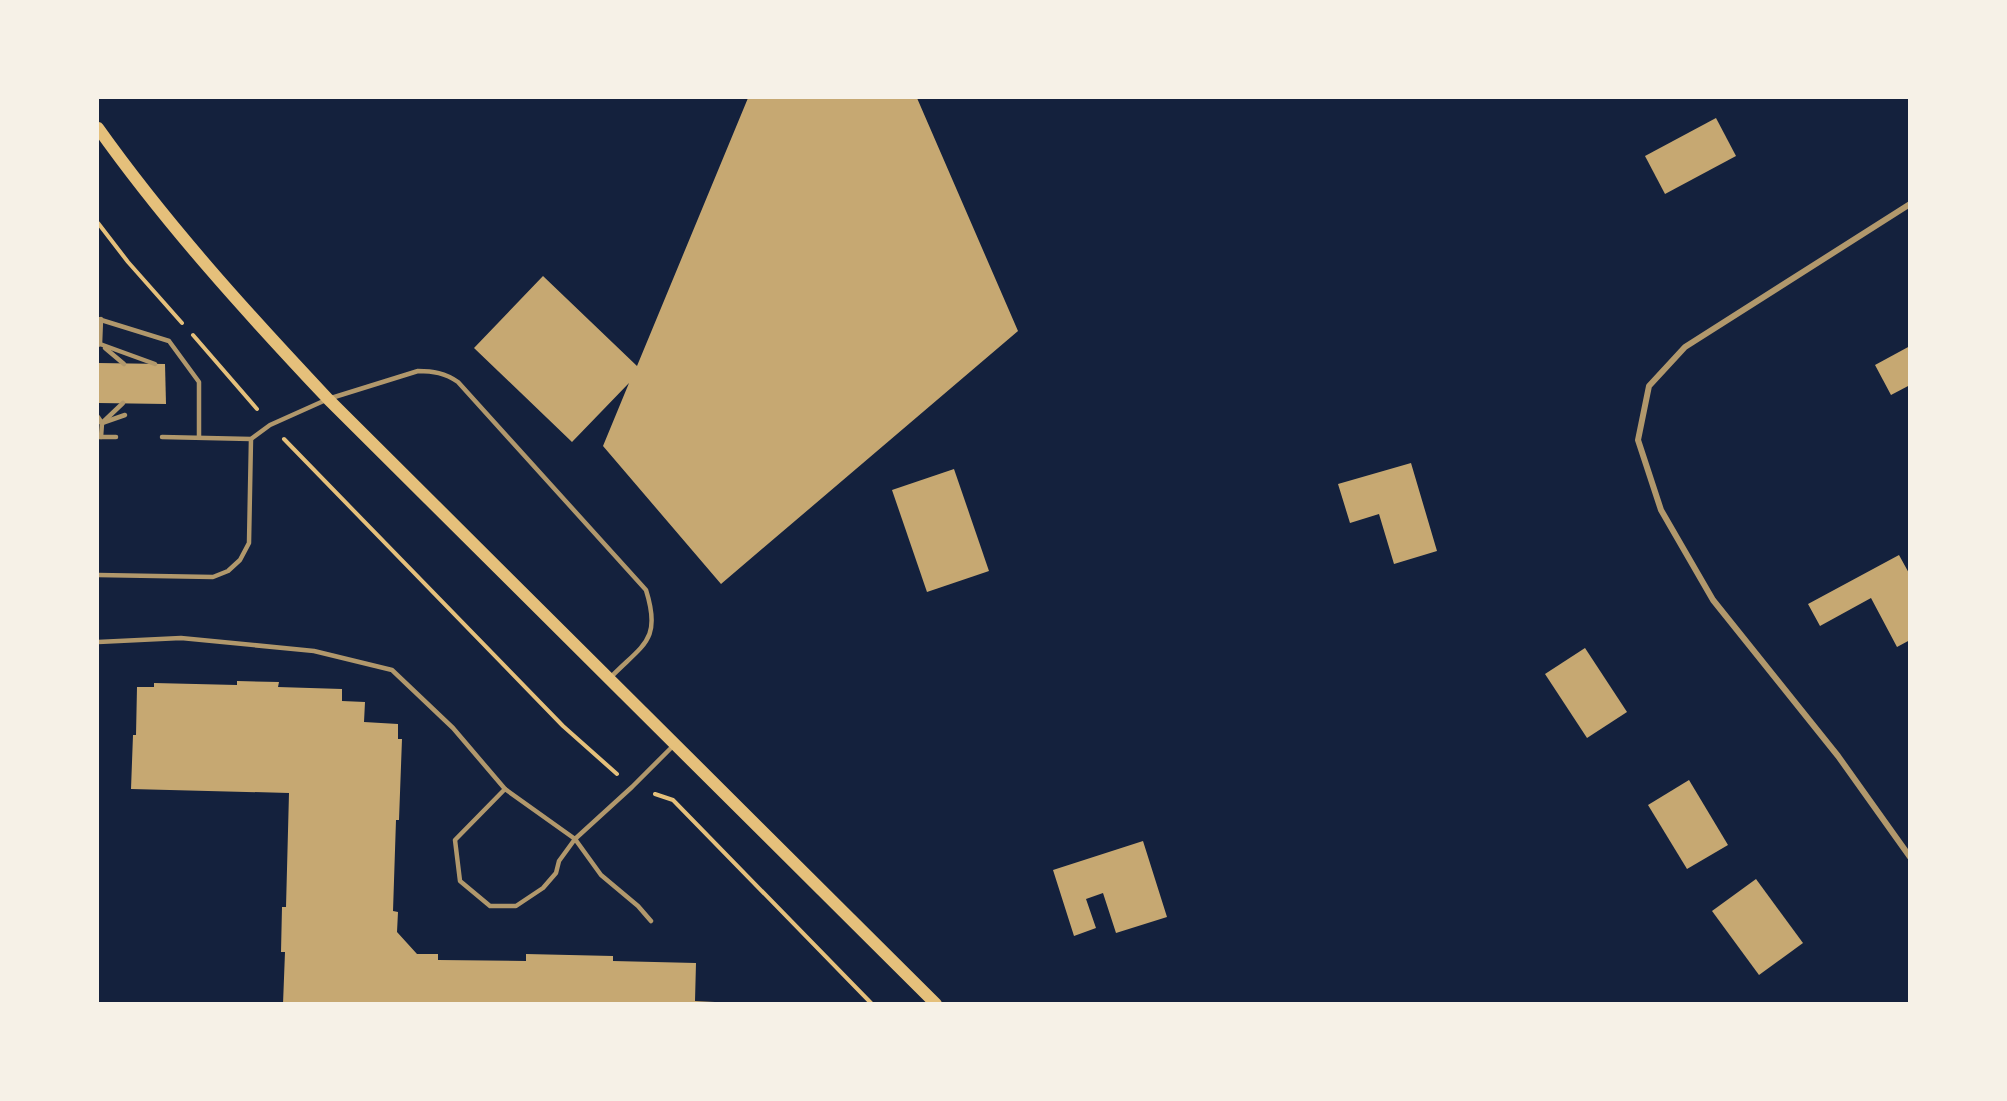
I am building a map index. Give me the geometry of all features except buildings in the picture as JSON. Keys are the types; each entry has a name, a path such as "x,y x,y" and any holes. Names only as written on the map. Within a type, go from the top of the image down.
{"main road":[{"path":"98,128 190,247 244,310 328,399 936,1004"}],"street":[{"path":"1910,204 1685,347 1649,386 1638,440 1661,510 1713,600 1839,756 1910,857"}],"lane":[{"path":"98,346 99,319 169,341 200,382 200,437"},
{"path":"98,346 124,364"},
{"path":"98,346 154,364"},
{"path":"162,437 251,439 270,425 328,399 418,371 433,371 449,376 458,382 646,590 652,608 653,625 649,638 610,678"},
{"path":"99,420 123,404"},
{"path":"99,420 125,415"},
{"path":"99,420 99,437 116,437"},
{"path":"98,575 213,577 228,571 240,560 249,543 251,439"},
{"path":"98,642 192,639 314,651 392,670 453,728 505,789 574,839 601,875 638,906 651,921"},
{"path":"505,789 455,840 460,880 490,906 516,906 543,888 556,873 559,861 574,839 632,787 675,743"}],"path":[{"path":"98,223 128,262 183,324"},
{"path":"191,333 270,425 563,726 632,787 673,800 872,1004"}]}
